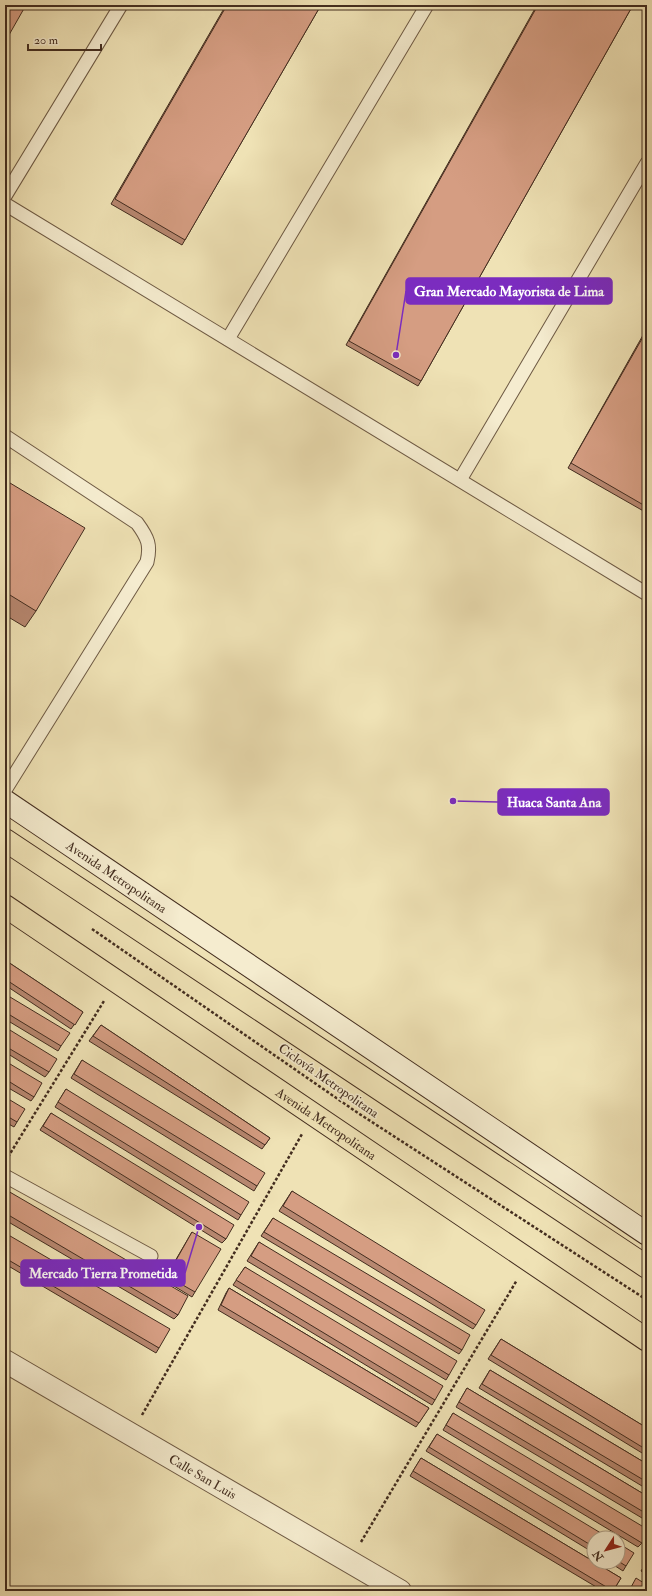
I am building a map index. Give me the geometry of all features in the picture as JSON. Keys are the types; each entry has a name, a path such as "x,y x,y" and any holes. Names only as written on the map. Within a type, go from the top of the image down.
{"main road":[{"path":"5,840 647,1267"},
{"name":"Avenida Metropolitana","path":"5,906 647,1340"}],"street":[{"name":"Avenida Metropolitana","path":"5,801 646,1232"},
{"name":"Calle San Luis","path":"5,1361 400,1591"}],"lane":[{"path":"5,196 121,5"},
{"path":"228,339 427,5"},
{"path":"460,480 647,163"},
{"path":"5,204 647,594"},
{"path":"5,436 137,524 146,535 150,549 147,562 5,790"},
{"path":"5,1176 151,1256"}],"path":[{"name":"Ciclovía Metropolitana","path":"89,927 358,1113 647,1300"},
{"path":"5,1163 116,982"},
{"path":"131,1435 313,1114"},
{"path":"350,1562 529,1260"}],"building":[{"path":"5,5 26,5 5,42"},
{"path":"227,5 321,5 185,240 115,199"},
{"path":"538,5 633,5 421,381 349,341"},
{"path":"647,330 647,507 571,463"},
{"path":"5,480 85,528 36,611 5,592"},
{"path":"5,960 83,1012 75,1025 5,979"},
{"path":"5,994 70,1033 61,1046 5,1012"},
{"path":"101,1025 270,1138 265,1145 93,1036"},
{"path":"5,1027 57,1059 49,1072 5,1046"},
{"path":"82,1060 265,1173 257,1186 74,1074"},
{"path":"5,1061 42,1083 34,1097 5,1079"},
{"path":"66,1089 249,1202 241,1215 58,1102"},
{"path":"5,1097 25,1109 17,1122 5,1115"},
{"path":"51,1113 234,1225 226,1239 43,1126"},
{"path":"8,1191 188,1296 178,1315 5,1213 5,1196"},
{"path":"292,1191 485,1310 476,1325 283,1206"},
{"path":"273,1218 470,1335 462,1350 264,1232"},
{"path":"192,1232 221,1249 195,1292 167,1276"},
{"path":"5,1233 170,1329 159,1348 5,1258"},
{"path":"259,1242 457,1361 449,1375 251,1256"},
{"path":"245,1267 443,1386 435,1400 236,1280"},
{"path":"229,1288 429,1408 419,1423 221,1305"},
{"path":"501,1339 647,1428 647,1450 491,1355"},
{"path":"490,1370 647,1464 647,1482 482,1384"},
{"path":"467,1388 647,1496 647,1514 459,1402"},
{"path":"453,1413 647,1529 647,1534 642,1543 626,1533 626,1530 620,1530 446,1425"},
{"path":"437,1434 596,1530 586,1530 586,1542 429,1447"},
{"path":"421,1458 586,1557 586,1570 608,1570 621,1578 613,1591 413,1471"},
{"path":"626,1548 634,1553 626,1566"},
{"path":"636,1578 647,1585 647,1591 629,1591"}],"place":[{"name":"Gran Mercado Mayorista de Lima","path":"396,355"},
{"name":"Huaca Santa Ana","path":"453,801"},
{"name":"Mercado Tierra Prometida","path":"199,1227"}]}
